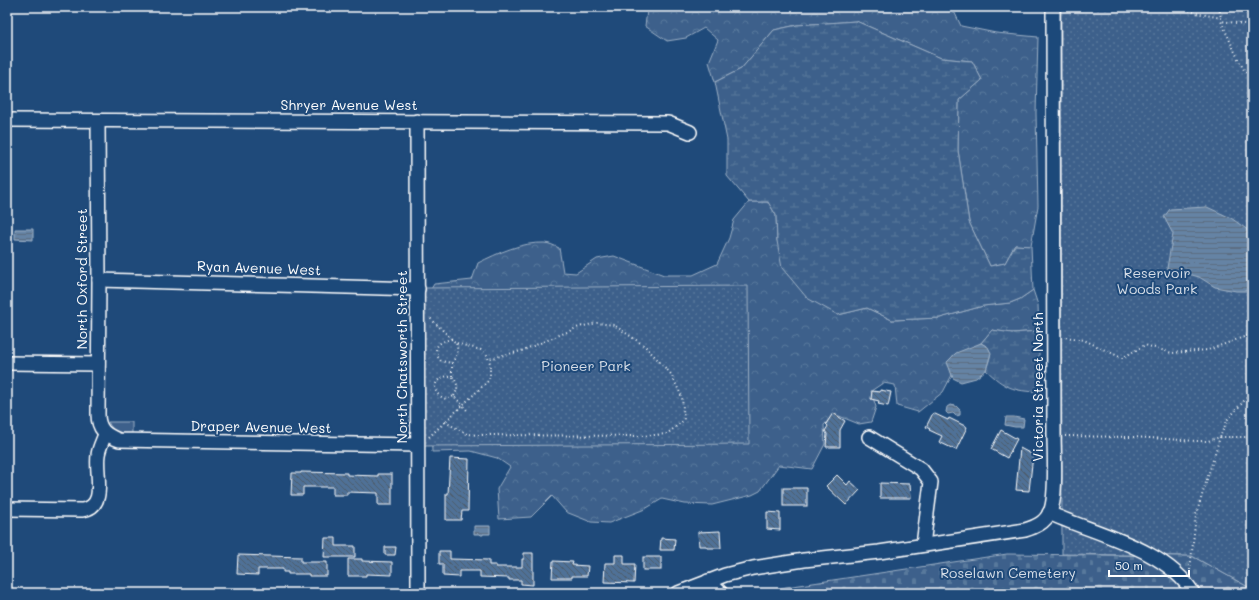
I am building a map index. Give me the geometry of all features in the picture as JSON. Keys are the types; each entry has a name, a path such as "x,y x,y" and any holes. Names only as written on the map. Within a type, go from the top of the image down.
{"street":[{"name":"Victoria Street North","path":"1049,513 1053,498 1054,434 1053,7"},
{"name":"Shryer Avenue West","path":"7,120 98,122 668,123 690,132"},
{"name":"North Oxford Street","path":"98,122 98,422 105,434"},
{"name":"North Chatsworth Street","path":"417,122 418,593"},
{"name":"Ryan Avenue West","path":"99,280 418,289"},
{"path":"7,363 98,364"},
{"path":"7,509 82,510 93,507 98,495 98,455 105,434"},
{"name":"Draper Avenue West","path":"105,434 119,440 417,443"},
{"path":"869,436 921,469 931,482 923,545"},
{"path":"678,593 725,575 753,568 923,545 1032,528 1039,524 1049,513 1118,540 1149,555 1175,571 1191,589"},
{"path":"708,581 721,593"}],"path":[{"path":"1182,7 1196,13 1252,25"},
{"path":"1219,7 1221,19 1239,61 1252,84"},
{"path":"417,443 426,440 488,381 490,375 490,363 481,350 456,343 425,313 418,312"},
{"path":"445,422 467,434 478,435 642,436 667,434 684,420 682,397 671,374 645,346 614,325 597,323 579,327 521,351 488,359"},
{"path":"1066,337 1084,340 1122,358 1145,345 1172,353 1208,350 1252,334"},
{"path":"452,339 440,342 436,348 436,354 441,361 452,363"},
{"path":"452,376 441,377 435,386 441,397 446,399 454,396 458,389 457,381 452,376 452,363 457,357 458,352 456,343"},
{"path":"1191,589 1196,515 1220,437 1228,419 1252,392"},
{"path":"454,396 469,412"},
{"path":"1062,436 1132,437 1197,441 1208,441 1220,437 1252,437"}],"green space":[{"path":"645,7 952,7 961,26 996,33 1038,37 1036,113 1038,206 1031,246 1015,245 1005,263 990,266 969,222 958,150 959,100 982,80 972,61 941,58 856,21 797,25 774,30 741,69 715,82 709,62 718,40 704,28 686,38 667,41 645,26 647,11"},
{"name":"Reservoir Woods Park","path":"1061,7 1252,7 1252,589 1192,556 1062,554"},
{"path":"856,21 941,58 972,61 982,80 959,100 958,150 969,222 990,266 1005,263 1015,245 1031,246 1033,290 1020,299 1010,303 983,306 940,318 892,320 867,308 838,315 807,298 782,268 777,241 776,215 768,202 749,202 727,176 727,140 715,82 741,69 774,30 797,25"},
{"path":"749,202 768,202 776,215 777,241 838,315 867,308 892,320 940,318 983,306 1010,303 1020,299 1033,290 1038,305 1039,331 1012,333 992,330 981,343 948,362 952,375 943,392 918,412 897,406 895,385 883,383 871,391 876,407 871,422 859,424 834,414 824,425 825,444 812,469 779,465 760,491 752,495 712,505 685,504 662,499 645,509 609,523 591,522 566,512 552,496 531,517 499,519 497,489 510,467 497,458 471,451 432,452 427,296 434,284 472,280 478,263 510,249 536,243 544,243 559,248 563,272 576,273 597,259 614,256 664,275 693,275 717,264 729,238 734,220"},
{"name":"Pioneer Park","path":"748,286 749,444 424,446 423,288"},
{"path":"992,330 1012,333 1039,331 1039,392 1022,391 1004,385 986,370 990,358 990,351 981,343"},
{"path":"108,422 132,422 132,435 118,432 113,429"},
{"name":"Roselawn Cemetery","path":"1007,554 1192,556 1252,589 1252,593 764,593 786,587"}],"shaded area":[{"path":"1207,207 1231,218 1252,233 1252,291 1236,291 1215,287 1199,277 1167,268 1173,234 1164,217 1170,209"},
{"path":"15,229 33,229 33,240 15,239"},
{"path":"981,343 988,347 991,353 986,370 976,378 961,382 953,378 947,362 956,353"},
{"path":"950,405 956,406 960,410 960,415 956,416 953,413 948,414 946,412 947,407"},
{"path":"1006,417 1024,419 1023,427 1005,425"},
{"path":"474,526 490,526 490,534 474,534"}],"building":[{"path":"880,390 891,392 888,406 878,404 879,401 871,399 872,391 880,392"},
{"path":"833,413 845,421 840,430 840,447 826,447 827,434 825,431 828,426 826,424"},
{"path":"933,413 948,420 949,418 967,427 956,450 939,442 942,436 926,427"},
{"path":"1001,430 1017,439 1007,458 991,449"},
{"path":"1020,448 1033,455 1029,491 1016,490"},
{"path":"450,458 469,459 468,511 462,511 461,520 446,520 446,494 448,494"},
{"path":"292,473 347,473 347,475 378,476 378,474 392,474 392,505 378,505 378,493 347,492 347,495 333,495 333,487 303,487 303,495 291,495"},
{"path":"837,475 847,485 850,481 860,490 846,505 826,486"},
{"path":"880,483 910,484 911,498 880,498"},
{"path":"783,488 807,488 807,506 783,506"},
{"path":"767,512 780,513 780,530 767,529"},
{"path":"720,531 721,548 707,548 706,546 699,546 698,532"},
{"path":"325,538 336,538 336,546 355,546 355,557 324,557"},
{"path":"661,538 675,539 674,550 660,550"},
{"path":"385,547 396,547 395,555 385,555"},
{"path":"439,551 450,551 450,559 489,560 489,565 496,565 496,567 522,567 524,553 533,553 533,585 521,584 521,580 509,580 509,578 480,577 480,571 459,571 459,577 443,576 443,564 439,564"},
{"path":"238,555 301,557 301,562 327,562 327,576 288,574 288,572 283,572 283,569 258,569 258,575 237,574"},
{"path":"615,555 624,555 624,564 635,564 634,583 604,582 605,563 615,563"},
{"path":"643,557 661,557 661,570 643,570"},
{"path":"348,559 392,562 392,575 366,574 366,576 348,576"},
{"path":"553,561 573,562 572,565 588,566 587,576 552,578"}]}
